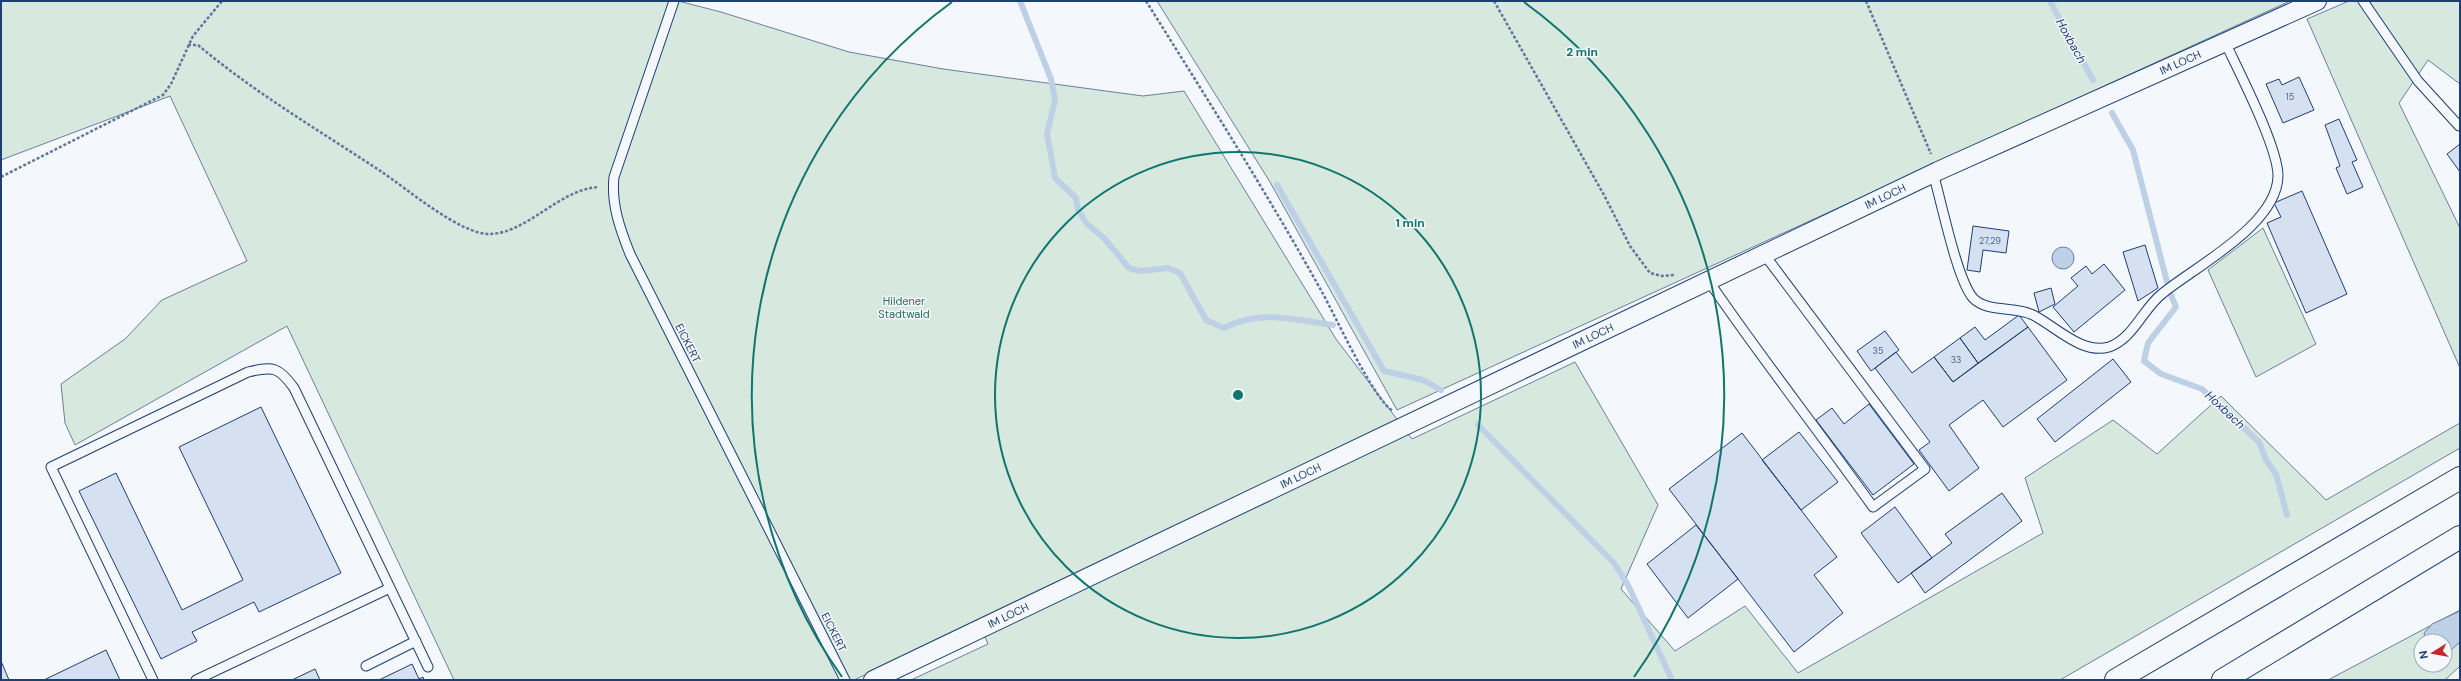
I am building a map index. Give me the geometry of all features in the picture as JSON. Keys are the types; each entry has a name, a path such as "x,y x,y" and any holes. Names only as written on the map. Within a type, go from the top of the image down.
{"highway":[{"path":"2116,680 2460,478"},
{"path":"2222,680 2460,537"}],"street":[{"name":"IM LOCH","path":"873,680 1936,172 2317,1"}],"lane":[{"name":"EICKERT","path":"674,1 619,159 613,189 620,228 630,254 845,680"},
{"path":"2363,1 2418,81 2459,126"},
{"path":"1936,172 1961,278 1971,296 1977,302 1986,305 2023,311 2034,315 2091,348 2107,347 2120,341 2162,293 2233,242 2267,208 2276,190 2278,175 2273,150 2225,42"},
{"path":"1708,280 1765,363 1810,419 1873,507 1925,469 1764,254"},
{"path":"153,680 51,467 248,372 265,368 276,369 294,388 428,666"},
{"path":"196,680 390,588"},
{"path":"366,666 416,642"}],"path":[{"path":"1,177 163,94 171,84 188,45 222,1"},
{"path":"1146,1 1322,291 1376,391 1387,407 1397,413"},
{"path":"1494,1 1641,263 1650,272 1662,276 1701,275 1708,280"},
{"path":"1866,1 1936,172"},
{"path":"188,45 198,45 278,106 352,152 441,213 478,233 499,233 512,229 549,206 587,189 598,187 613,189"}],"green space":[{"name":"Hildener Stadtwald","path":"1,1 678,1 721,12 849,52 943,69 1143,96 1184,91 1336,339 1412,439 1575,362 1658,505 1621,589 1675,651 1745,606 1798,673 2043,533 2025,478 2113,420 2157,454 2221,396 2326,500 2460,423 2460,448 2060,680 911,680 988,644 979,622 854,680 454,680 287,326 75,445 65,423 61,384 125,339 162,300 247,261 170,96 1,160"},
{"path":"1157,1 2290,1 1397,410 1270,182"},
{"path":"2349,1 2460,1 2460,84 2428,60 2399,103 2460,228 2460,368 2307,19"},
{"path":"2263,228 2316,344 2256,377 2208,270"},
{"path":"2460,610 2460,666 2453,673 2453,633 2417,633"},
{"path":"2413,635 2413,673 2452,673 2445,680 2328,680"}],"water":[{"path":"2063,247 2071,250 2074,258 2071,266 2063,269 2055,266 2052,258 2055,250"},
{"path":"2460,611 2460,642 2453,648 2453,633 2424,633 2432,624"}],"building":[{"path":"2299,77 2314,110 2283,123 2266,84 2279,79 2282,85"},
{"path":"2339,119 2357,160 2352,162 2363,187 2347,194 2336,168 2340,166 2325,125"},
{"path":"2460,144 2460,172 2447,154"},
{"path":"2302,191 2347,294 2306,313 2267,223 2281,217 2274,203"},
{"path":"1973,226 2009,231 2006,253 1983,250 1980,272 1967,270"},
{"path":"2145,245 2158,288 2138,301 2123,252"},
{"path":"2104,264 2125,290 2074,332 2053,307 2078,286 2071,278 2086,266 2092,274"},
{"path":"2051,288 2055,304 2039,312 2034,293"},
{"path":"2019,315 2028,327 1978,363 1960,338 1975,327 1985,340"},
{"path":"2028,327 2067,380 2003,427 1983,400 1949,425 1979,468 1949,491 1919,450 1930,442 1875,368 1896,352 1912,373 1934,357 1953,382"},
{"path":"1885,331 1899,350 1871,371 1857,351"},
{"path":"1960,338 1978,363 1953,382 1934,357"},
{"path":"2113,359 2131,382 2055,442 2037,419"},
{"path":"1869,404 1914,464 1873,495 1816,420 1832,408 1844,424"},
{"path":"261,407 341,573 259,612 254,602 192,632 197,641 161,659 79,491 116,473 182,610 243,580 179,447"},
{"path":"1799,432 1838,482 1801,510 1762,460"},
{"path":"1742,433 1837,557 1814,575 1843,613 1794,652 1669,489"},
{"path":"2002,493 2022,521 1925,593 1911,573 1952,543 1945,534"},
{"path":"1895,507 1932,558 1898,583 1861,533"},
{"path":"1696,525 1738,579 1688,618 1647,564"},
{"path":"106,650 120,680 44,680"},
{"path":"1,661 9,680 1,680"},
{"path":"412,664 419,679 423,677 424,680 379,680"},
{"path":"315,669 320,680 292,680"}],"waterway":[{"path":"1020,1 1051,79 1055,100 1047,134 1055,178 1076,198 1078,210 1087,224 1104,238 1129,268 1140,271 1168,268 1180,273 1206,320 1224,328 1237,322 1264,317 1333,325"},
{"name":"Hoxbach","path":"2050,1 2093,80"},
{"name":"Hoxbach","path":"2112,113 2133,150 2167,282"},
{"path":"1277,185 1384,371 1423,380 1441,390"},
{"name":"Hoxbach","path":"2171,295 2176,307 2148,343 2144,361 2161,374 2202,389 2259,442 2266,460 2276,474 2287,515"},
{"path":"1478,425 1614,563 1628,585 1672,680"}]}
